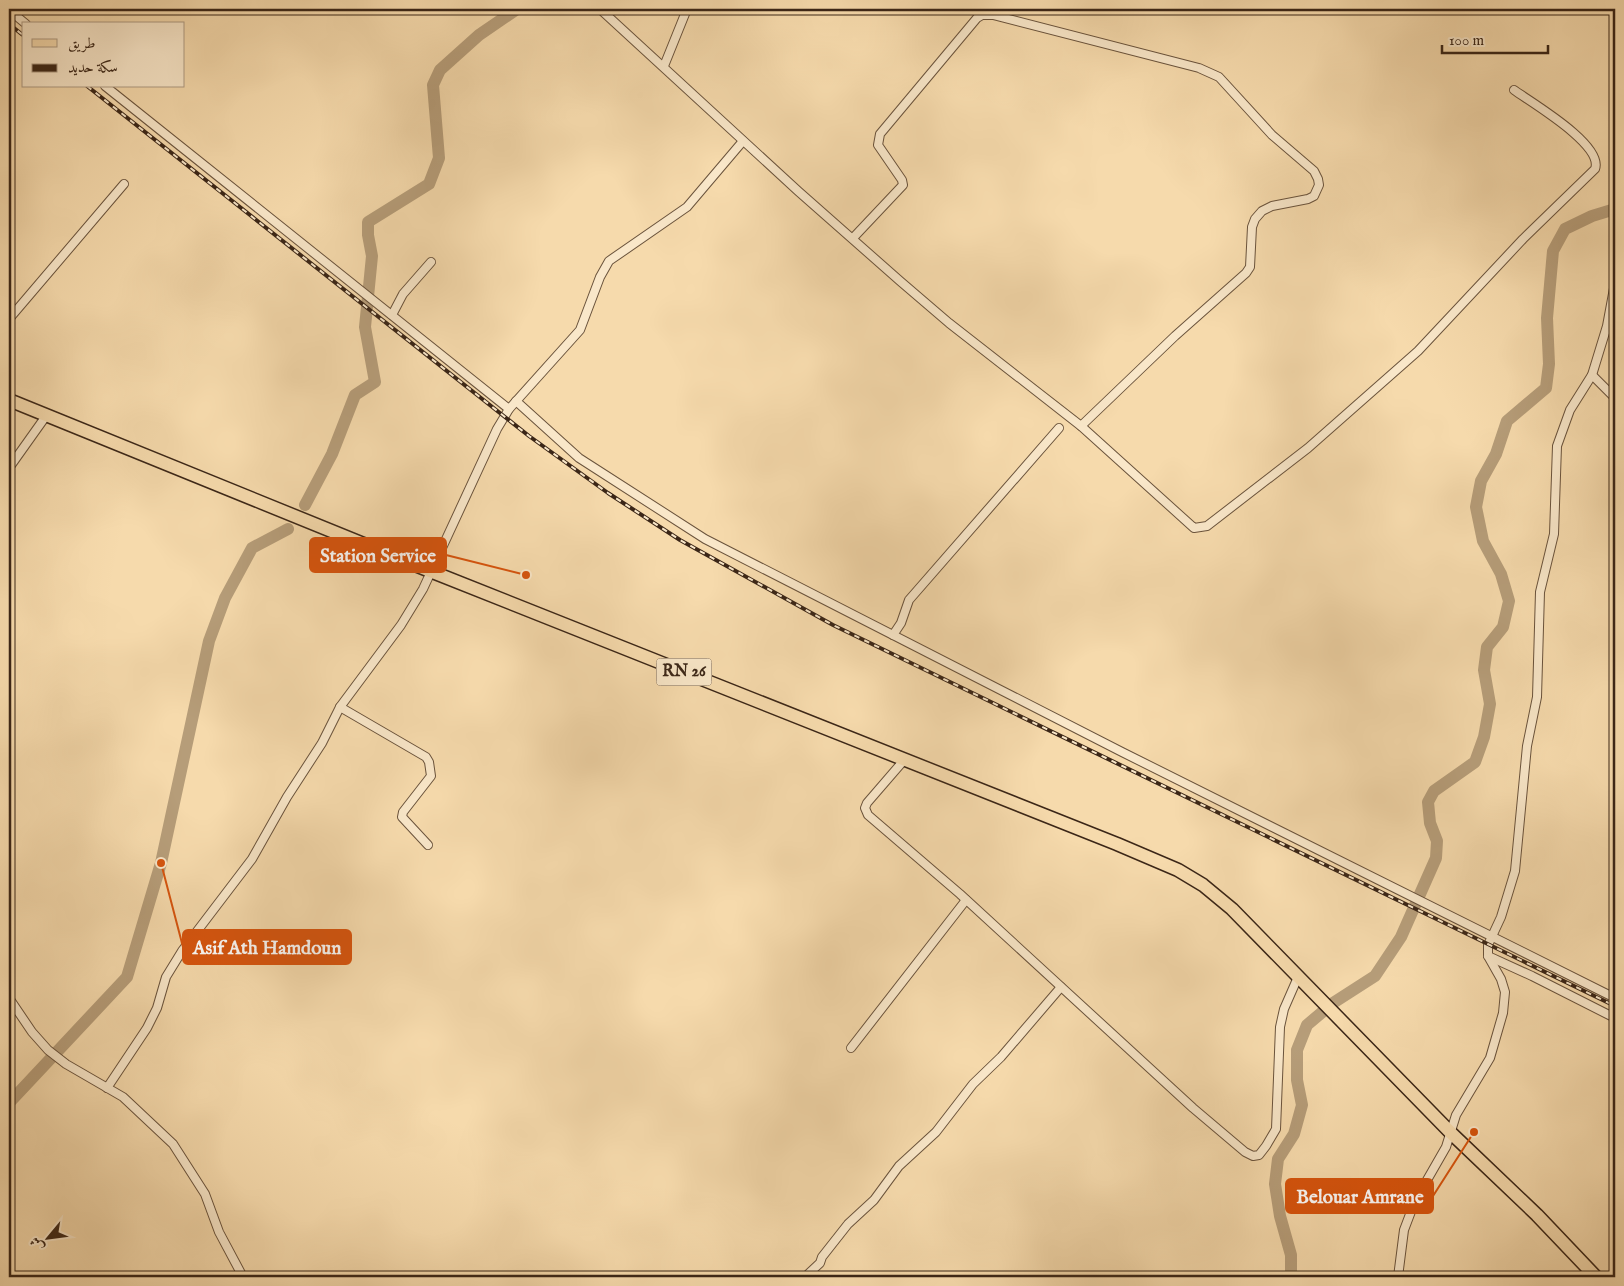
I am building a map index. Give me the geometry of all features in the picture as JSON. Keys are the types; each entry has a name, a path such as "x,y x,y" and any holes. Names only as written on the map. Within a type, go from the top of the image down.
{"main road":[{"name":"RN 26","path":"9,400 430,571 905,759 1178,870 1203,885 1232,909 1451,1133 1537,1215 1596,1277"}],"street":[{"path":"600,9 664,66 743,141 949,323 1081,426 1194,528 1207,526 1308,448 1418,351 1523,239 1595,169 1595,157 1583,141 1514,90"},
{"path":"664,66 687,9"},
{"path":"9,10 24,22"},
{"path":"853,238 903,185 902,180 878,145 880,134 977,18 982,15 993,15 1199,68 1219,78 1272,135 1314,171 1319,185 1317,192 1308,199 1272,206 1262,211 1252,227 1250,267 1246,274 1175,336 1081,426"},
{"path":"108,88 509,409"},
{"path":"107,1088 157,1008 166,977 196,931 252,859 282,804 322,743 340,708 401,624 423,589 497,429 509,409 580,330 600,277 609,261 687,207 743,141"},
{"path":"9,319 124,184"},
{"path":"392,315 403,294 431,262"},
{"path":"1398,1277 1404,1230 1415,1201 1446,1147 1456,1115 1490,1058 1503,1013 1505,992 1501,979 1488,956 1488,944 1501,917 1515,871 1527,746 1537,696 1540,592 1554,534 1557,446 1570,410 1592,375 1607,326 1615,283"},
{"path":"1592,375 1615,398"},
{"path":"516,401 579,458 705,539 893,636 1615,998"},
{"path":"9,468 46,416"},
{"path":"893,636 902,623 910,600 1059,428"},
{"path":"340,708 426,757 430,762 431,776 403,812 402,817 428,845"},
{"path":"905,759 867,803 865,808 868,815 966,900 1193,1108 1245,1152 1254,1156 1259,1155 1276,1130 1280,1027 1284,1009 1298,977"},
{"path":"850,1048 966,900"},
{"path":"1488,956 1615,1018"},
{"path":"805,1277 820,1263 822,1257 848,1224 874,1200 899,1166 936,1132 973,1084 1001,1057 1061,987"},
{"path":"9,998 32,1032 48,1050 66,1064 129,1102 173,1144 205,1194 219,1232 243,1277"}],"waterway":[{"path":"305,505 332,454 355,395 375,382 365,327 372,256 368,235 368,222 429,184 439,158 433,85 440,70 479,35 517,9"},
{"path":"1291,1277 1291,1255 1280,1216 1275,1184 1278,1159 1294,1134 1302,1105 1297,1080 1297,1050 1307,1025 1333,1003 1375,976 1401,937 1436,858 1437,841 1430,823 1428,802 1434,791 1475,762 1484,737 1490,704 1484,670 1487,647 1503,627 1509,601 1501,574 1483,541 1476,507 1481,481 1496,454 1507,421 1546,388 1549,364 1547,318 1553,251 1565,229 1592,216 1615,209"},
{"path":"9,1103 127,977 161,863 209,641 225,598 252,548 288,529"}],"railway":[{"path":"9,24 22,34"},
{"path":"90,88 529,436 608,493 680,540 833,625 1615,1006"}],"place":[{"name":"Station Service","path":"526,575"},
{"name":"Asif Ath Hamdoun","path":"161,863"},
{"name":"Belouar Amrane","path":"1474,1132"}]}
